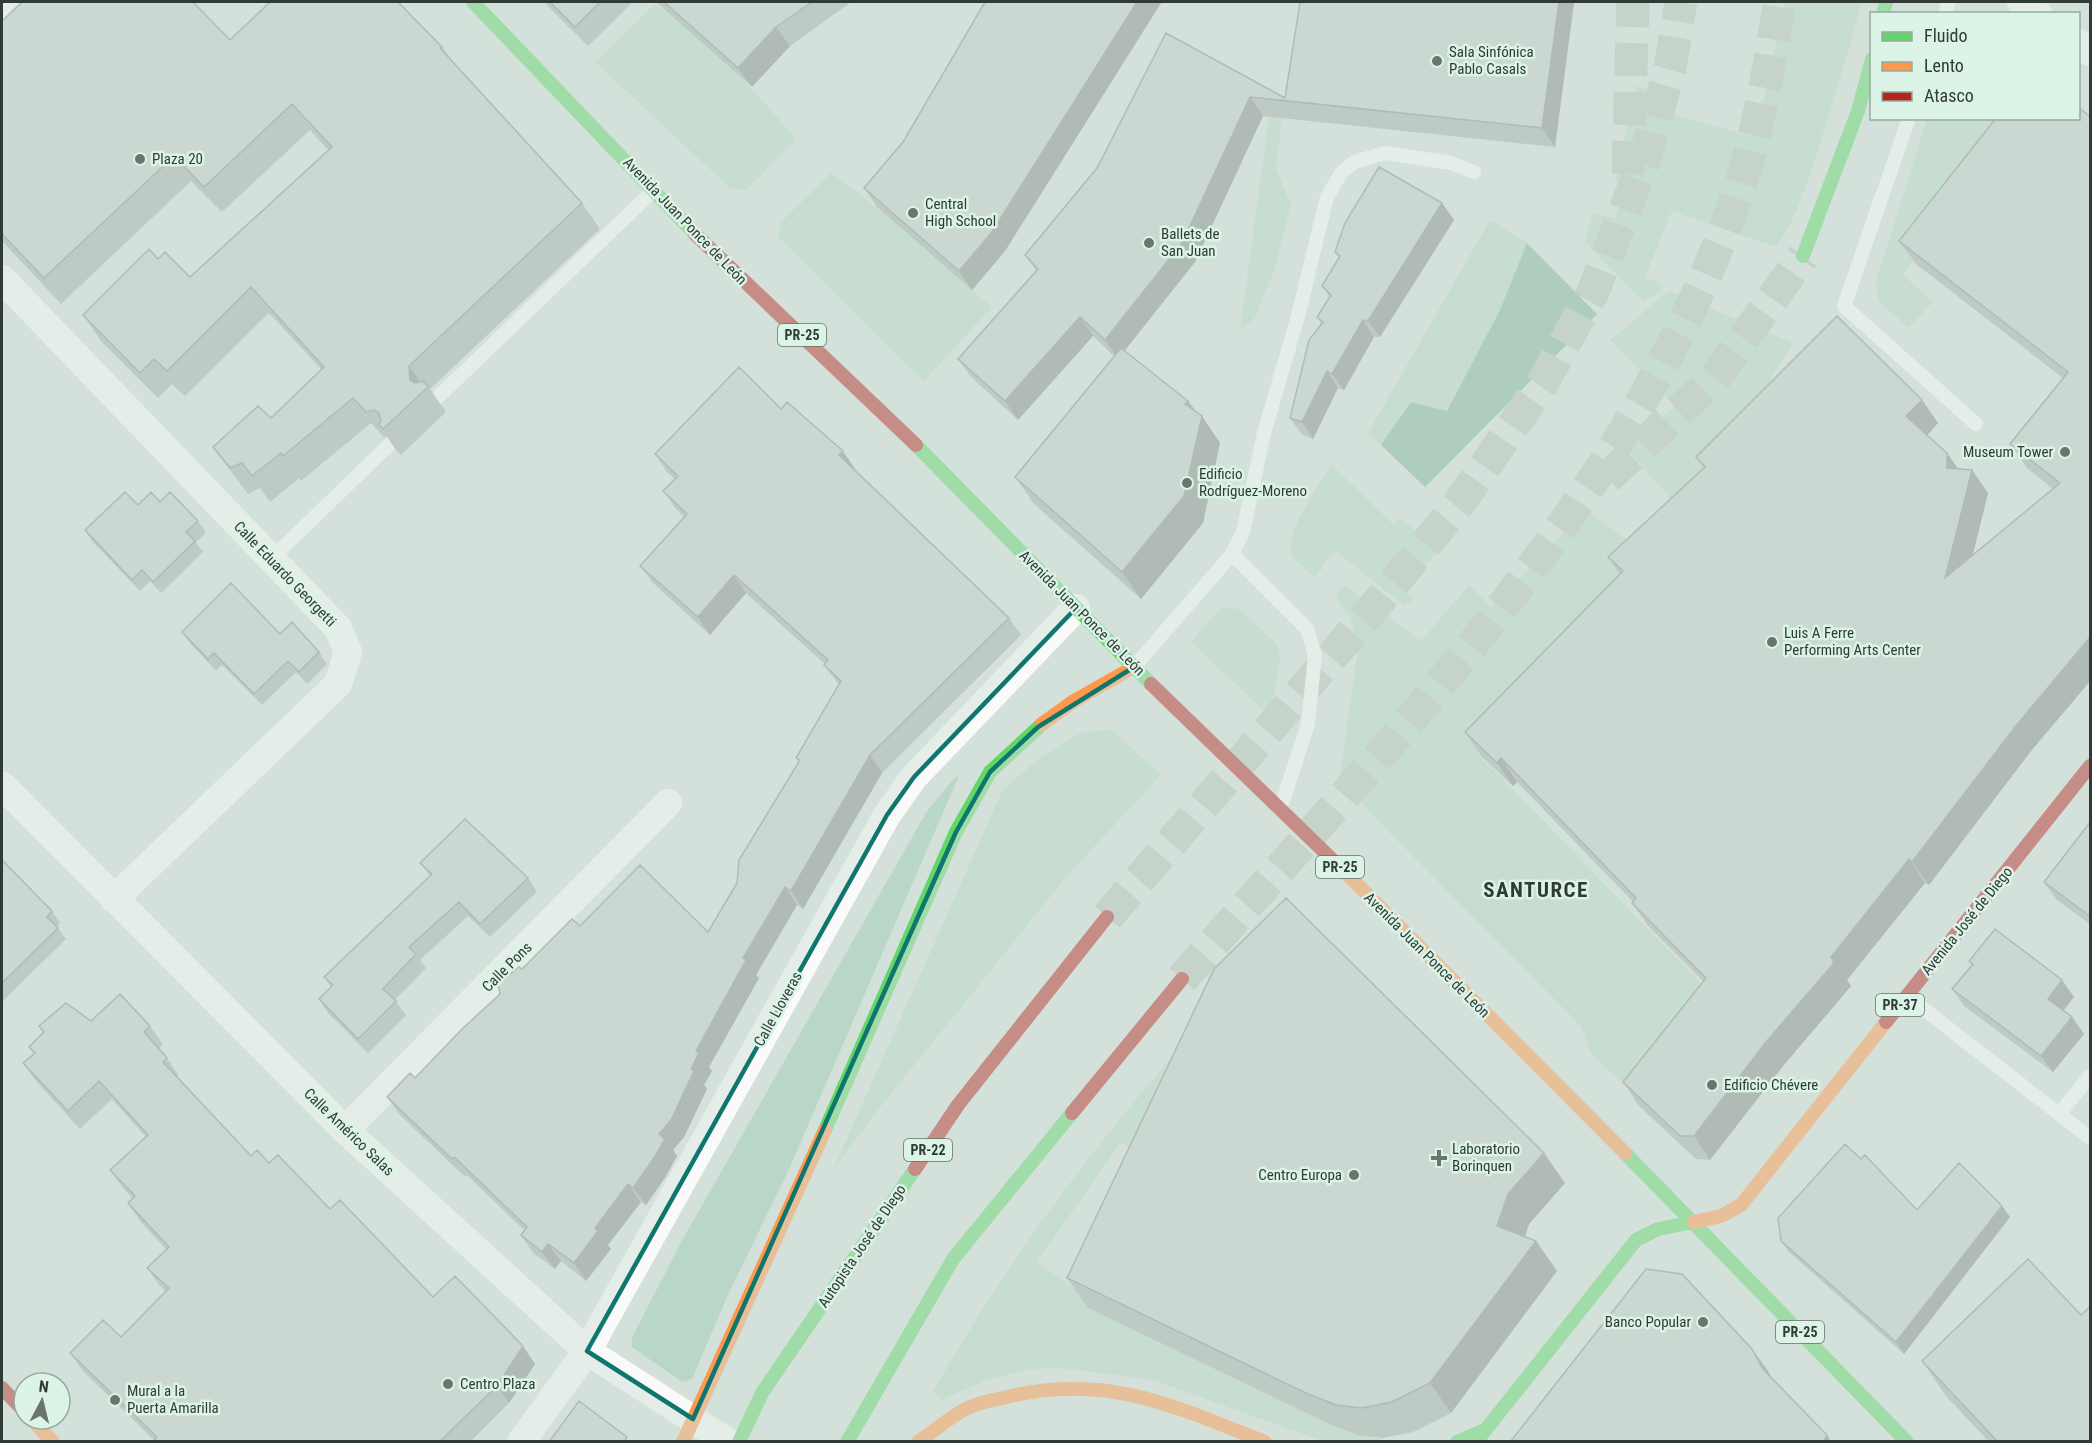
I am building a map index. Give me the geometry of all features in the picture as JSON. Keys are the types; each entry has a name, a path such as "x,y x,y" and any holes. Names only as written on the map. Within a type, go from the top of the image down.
{"main road":[{"name":"Avenida Juan Ponce de León","path":"474,2 655,189 726,267 789,323 931,460 1134,667 1281,809 1694,1222"},
{"path":"1803,256 1858,111 1870,66"},
{"path":"683,1442 864,1044 956,832 990,772 1038,728 1074,701 1134,667"},
{"name":"Avenida José de Diego","path":"1694,1222 1721,1216 1741,1205 2091,766"},
{"name":"Autopista José de Diego","path":"739,1442 762,1393 958,1105 1107,917"},
{"path":"847,1442 953,1259 1182,979"},
{"name":"PR-37","path":"1476,1442 1636,1240 1658,1229 1694,1222"},
{"name":"PR-25","path":"1694,1222 1907,1442"},
{"path":"918,1442 974,1406 1036,1390 1082,1387 1124,1392 1168,1404 1265,1442"},
{"path":"1457,1442 1485,1430"},
{"path":"42,1431 53,1442"}],"street":[{"path":"2,19 20,2"},
{"path":"2021,2 2035,12"},
{"name":"Calle Eduardo Georgetti","path":"2,279 338,628 348,652 338,684 114,899"},
{"name":"Calle Lloveras","path":"521,1442 587,1351 887,815 914,777 1076,608"},
{"name":"Calle Américo Salas","path":"2,785 345,1130 587,1351 728,1442"},
{"name":"Calle Pons","path":"345,1130 668,803"}],"lane":[{"path":"1908,120 1844,306 1976,424"},
{"path":"1134,667 1232,554 1243,532 1264,433 1298,316 1328,197 1341,173 1354,162 1385,153 1451,163 1474,171"},
{"path":"435,400 655,189"},
{"path":"271,559 390,444"},
{"path":"1232,554 1307,628 1315,656 1308,724 1281,809"},
{"path":"1907,996 2091,1138"},
{"path":"2060,1114 2091,1076"}],"highlighted area":[{"path":"1076,608 1134,667 1038,727 990,772 956,832 693,1419 587,1351 887,815 914,777"}],"shaded area":[{"path":"1785,2 1862,2 1828,117 1795,214 1776,247 1672,211 1645,277 1663,285 1662,290 1644,302 1585,242 1592,213 1616,218 1623,183 1615,181 1636,86 1673,97 1670,114 1755,137"},
{"path":"655,4 694,33 712,50 747,84 796,139 747,189 731,189 595,62"},
{"path":"1271,102 1284,104 1276,169 1291,205 1276,265 1255,318 1240,330"},
{"path":"1927,120 2023,120 1903,275 1933,302 1909,328 1878,301 1876,281"},
{"path":"831,173 877,207 992,307 924,381 778,237 781,222"},
{"path":"1490,220 1527,243 1500,310 1447,411 1412,402 1381,445 1368,433"},
{"path":"1527,243 1597,314 1425,487 1381,445 1411,402 1447,411 1500,310"},
{"path":"1669,291 1793,343 1707,482 1682,512 1629,451 1675,405 1610,340"},
{"path":"1331,464 1394,525 1401,518 1438,551 1404,589 1414,598 1405,606 1336,551 1321,566 1323,568 1315,577 1299,564 1292,554 1293,534 1298,522"},
{"path":"1586,510 1643,551 1618,574 1628,587 1478,754 1719,1002 1641,1100 1591,1054 1581,1026 1373,816 1340,775 1358,649 1350,618 1335,595 1345,585 1421,641 1469,585 1491,607"},
{"path":"1221,607 1239,609 1277,644 1280,656 1274,703 1262,709 1191,642"},
{"path":"1112,730 1161,775 1067,876 878,1110 833,1170 1002,791 1039,758 1082,732"},
{"path":"957,775 958,778 790,1167 728,1295 692,1379 682,1382 632,1347 632,1337 684,1237 927,811"},
{"path":"1193,1033 1155,1167 1121,1142 1037,1262 1092,1300 1089,1308 1329,1424 1357,1435 1381,1438 1380,1441 1322,1441 1153,1380 1061,1368 1032,1369 989,1379 941,1400 933,1391 991,1295 1068,1185 1116,1123"}],"building":[{"path":"22,2 193,2 230,40 270,2 398,2 442,47 440,48 582,203 409,366 410,380 415,383 423,381 428,387 383,429 379,425 381,420 379,413 374,410 366,412 353,398 283,456 281,453 252,476 242,463 230,468 213,447 258,406 271,418 324,367 251,287 167,371 154,359 140,373 83,315 149,249 158,259 165,252 190,277 332,147 292,104 204,187 174,156 44,278 2,234 2,21"},
{"path":"550,2 600,2 575,27"},
{"path":"664,2 812,2 776,27 738,68"},
{"path":"985,2 1137,2 992,232 959,271 864,188 903,142"},
{"path":"1300,2 1559,2 1542,128 1250,97 1182,243 1105,340 1080,317 1005,401 958,359 1038,269 1025,255 1097,168 1166,33 1285,98"},
{"path":"2080,109 2091,117 2091,636 2015,727 1912,862 1909,859 1831,957 1834,963 1766,1042 1694,1136 1680,1136 1623,1082 1706,978 1632,903 1636,898 1501,758 1497,763 1465,732 1623,571 1608,557 1705,467 1696,457 1837,316 1922,400 1906,416 1947,453 1947,468 1972,470 1945,578 2060,483 2010,444 2068,372 1899,241 1994,120 2080,120"},
{"path":"1379,167 1442,203 1368,321 1363,320 1332,374 1327,371 1302,422 1290,418 1309,340 1323,322 1317,317 1331,295 1322,286 1340,256 1335,252 1345,223"},
{"path":"1121,348 1188,401 1185,404 1202,416 1184,496 1122,572 1015,477"},
{"path":"739,367 781,409 787,402 843,451 839,455 1009,618 870,755 791,891 785,887 743,958 746,960 696,1051 699,1053 691,1069 694,1071 671,1120 659,1134 665,1139 654,1158 633,1188 628,1184 595,1228 598,1231 574,1263 548,1244 542,1252 521,1235 527,1227 387,1097 410,1073 415,1078 462,1029 500,994 498,984 519,967 522,969 572,919 580,926 640,865 708,932 737,883 739,860 800,760 796,758 841,681 824,665 828,660 734,575 698,617 640,566 687,514 663,491 678,476 655,454"},
{"path":"125,492 138,505 151,492 160,502 170,492 198,521 186,532 195,541 153,582 142,570 132,580 85,530"},
{"path":"231,583 280,634 292,622 319,652 299,672 288,661 254,694 214,653 208,659 182,632"},
{"path":"465,819 528,878 480,924 459,902 409,947 416,954 383,989 396,1001 358,1039 319,999 333,985 324,977 432,874 420,863"},
{"path":"2091,821 2091,917 2044,882"},
{"path":"2,860 52,911 47,917 58,928 2,983"},
{"name":"Centro Europa","path":"1286,898 1544,1153 1508,1194 1497,1226 1536,1241 1430,1383 1392,1402 1362,1408 1336,1405 1308,1394 1067,1278 1214,969"},
{"path":"1995,929 2062,980 2048,999 2072,1017 2041,1056 1952,989 1973,964 1969,961"},
{"path":"120,994 150,1026 144,1032 167,1058 163,1062 251,1156 257,1150 269,1163 278,1155 330,1209 340,1200 433,1297 455,1276 523,1346 497,1386 439,1442 158,1442 155,1439 157,1437 70,1353 103,1320 121,1337 169,1288 147,1268 169,1247 128,1203 135,1196 110,1170 148,1135 99,1081 68,1111 23,1063 35,1053 29,1047 44,1032 39,1026 66,1003 91,1021"},
{"path":"1845,1144 1861,1159 1865,1155 1917,1210 1959,1163 2002,1206 1896,1342 1781,1241 1778,1218"},
{"path":"2028,1259 2081,1315 2091,1306 2091,1442 1998,1442 1922,1361"},
{"path":"1646,1269 1682,1274 1752,1349 1763,1369 1827,1435 1823,1442 1510,1442"},
{"path":"579,1401 627,1437 624,1442 549,1442"}],"tunnel":[{"path":"1628,174 1633,2"},
{"path":"1107,917 1365,618 1458,505 1542,384 1593,292 1643,164 1670,68 1681,2"},
{"path":"1182,979 1419,710 1494,617 1565,521 1630,421 1687,317 1733,207 1755,131 1780,2"},
{"path":"1607,478 1714,379 1803,256"}],"traffic: fast":[{"path":"473,2 695,234"},
{"path":"1884,12 1886,2"},
{"path":"1803,256 1858,111 1870,66"},
{"path":"916,445 1151,684"},
{"path":"825,1130 956,832 990,772 1042,724"},
{"path":"847,1442 953,1259 1072,1113"},
{"path":"1625,1153 1907,1442"},
{"path":"739,1442 762,1393 915,1169"},
{"path":"1476,1442 1636,1240 1658,1229 1694,1222"},
{"path":"1457,1442 1485,1430"}],"traffic: slow":[{"path":"1042,724 1074,701 1134,667"},
{"path":"1344,871 1625,1153"},
{"path":"1694,1222 1721,1216 1741,1205 1886,1022"},
{"path":"683,1442 825,1130"},
{"path":"918,1442 960,1412 979,1404 1046,1390 1079,1389 1111,1391 1141,1397 1265,1442"},
{"path":"42,1431 53,1442"}],"traffic: jam":[{"path":"695,234 916,445"},
{"path":"1151,684 1344,871"},
{"path":"1886,1022 2090,766"},
{"path":"915,1169 958,1105 1107,917"},
{"path":"1072,1113 1182,979"},
{"path":"2,1388 12,1398"}],"place":[{"name":"Sala Sinfónica Pablo Casals","path":"1437,61"},
{"name":"Plaza 20","path":"140,159"},
{"name":"Central High School","path":"913,213"},
{"name":"Ballets de San Juan","path":"1149,243"},
{"name":"Museum Tower","path":"2065,452"},
{"name":"Edificio Rodríguez-Moreno","path":"1187,483"},
{"name":"Luis A Ferre Performing Arts Center","path":"1772,642"},
{"name":"Edificio Chévere","path":"1712,1085"},
{"name":"Laboratorio Borinquen","path":"1439,1158"},
{"name":"Centro Europa","path":"1354,1175"},
{"name":"Banco Popular","path":"1703,1322"},
{"name":"Centro Plaza","path":"448,1384"},
{"name":"Mural a la Puerta Amarilla","path":"115,1400"}],"district":[{"name":"SANTURCE","path":"1536,890"}]}
